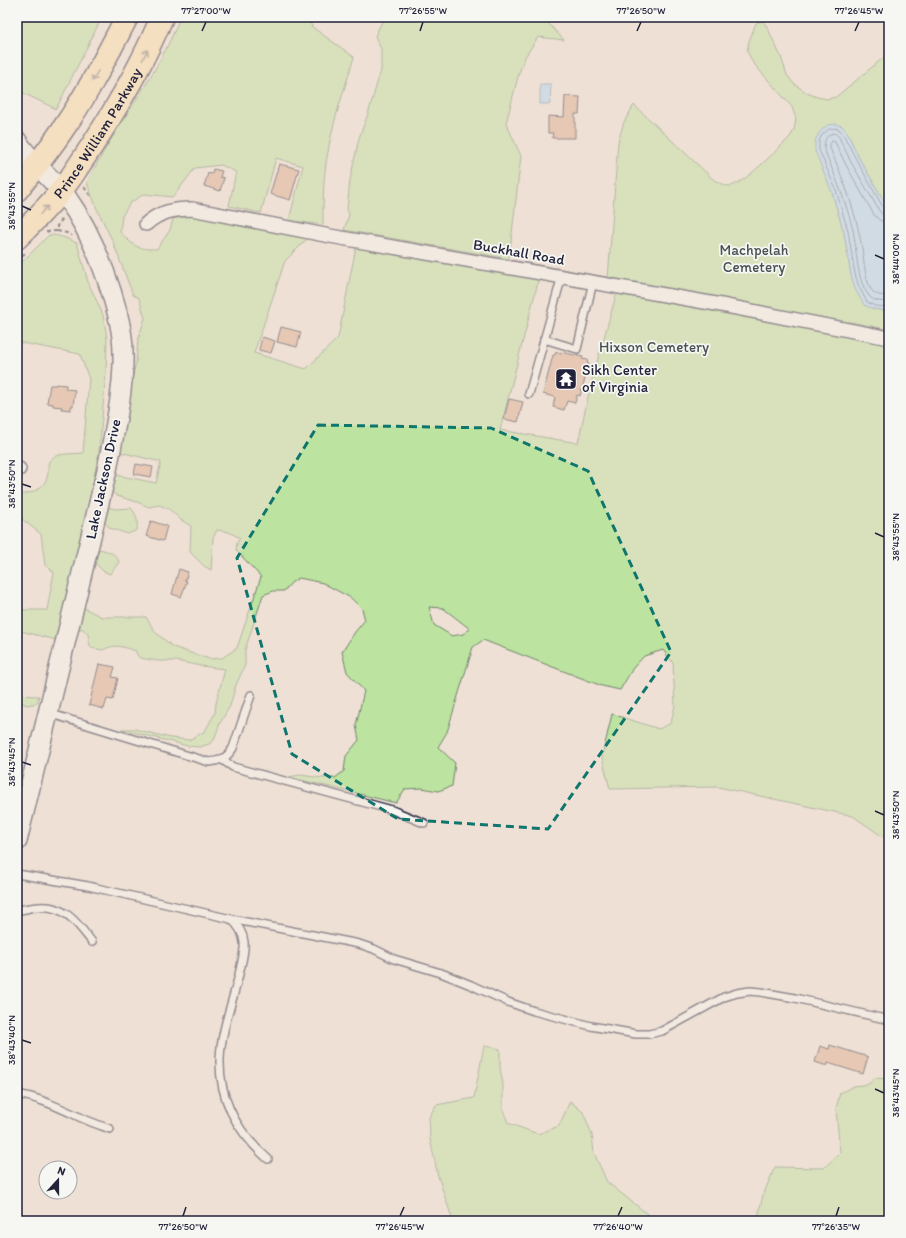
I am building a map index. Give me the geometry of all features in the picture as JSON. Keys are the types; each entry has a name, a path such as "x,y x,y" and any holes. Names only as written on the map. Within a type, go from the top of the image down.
{"highway":[{"name":"Prince William Parkway","path":"17,190 62,131 80,103 106,58 127,17"},
{"name":"Prince William Parkway","path":"17,238 43,212 61,190 117,108 139,67 162,17"}],"street":[{"name":"Lake Jackson Drive","path":"17,141 26,154 61,190 82,221 94,244 117,311 122,332 123,353 122,378 117,418 107,470 17,840"},
{"name":"Buckhall Road","path":"146,224 152,219 170,211 192,209 330,236 716,304 889,338"}],"lane":[{"path":"529,394 562,276"},
{"path":"544,339 577,350 593,282"},
{"path":"48,713 210,762 221,760 230,753 251,695"},
{"path":"221,760 233,767 392,810 424,823"},
{"path":"17,874 88,886 231,919 359,944 374,949 394,959 441,973 472,985 508,1002 534,1012 591,1026 636,1034 649,1034 662,1031 724,997 750,991 796,998 889,1020"},
{"path":"17,910 39,906 60,909 71,916 92,942"},
{"path":"231,919 237,924 242,933 244,943 238,977 222,1041 220,1059 222,1080 226,1101 234,1118 244,1134 268,1159"},
{"path":"17,1094 50,1103 110,1129"}],"path":[{"path":"84,187 92,198"},
{"path":"58,231 72,236"}],"highlighted area":[{"path":"318,425 491,428 588,471 671,652 548,829 398,819 292,754 237,558"}],"green space":[{"path":"17,17 102,17 56,109 17,90"},
{"name":"Hixson Cemetery","path":"180,17 308,17 312,27 354,57 336,116 326,161 323,198 323,225 289,220 303,166 276,158 261,213 229,206 236,172 221,165 195,168 173,197 144,194 130,203 122,216 120,232 133,244 140,248 157,249 170,230 173,219 191,215 308,238 285,261 254,353 306,369 338,338 356,247 539,278 500,430 578,443 591,383 617,292 889,345 889,841 853,816 718,787 610,789 602,757 612,714 659,729 671,723 675,705 673,663 663,650 644,656 633,668 620,690 602,686 483,640 473,647 447,732 438,747 455,763 452,786 438,791 422,788 405,789 396,803 289,777 300,775 335,778 344,771 346,756 359,740 356,725 364,691 347,672 342,652 365,620 362,609 351,598 323,583 299,578 292,582 284,591 273,591 263,595 245,650 245,665 236,685 230,706 220,723 214,740 209,744 200,747 188,746 121,729 134,729 171,738 189,740 205,731 215,713 216,703 225,669 176,661 158,661 140,658 136,651 119,646 103,650 91,648 88,634 83,629 77,628 82,607 102,617 146,617 155,632 173,647 209,659 222,658 237,648 261,577 236,550 237,543 240,538 229,532 217,530 213,538 211,570 204,566 190,552 191,526 181,520 169,509 159,505 149,507 117,496 108,489 111,474 156,483 161,462 116,451 136,362 138,340 145,318 139,298 133,295 113,242 97,209 87,183 110,141 148,81 171,39","holes":["429,607 443,608 470,629 463,634 452,636 434,625"]},
{"path":"384,17 545,17 547,22 564,40 538,37 525,57 519,73 506,123 521,156 509,259 344,230 349,215 347,209 350,180 359,138 381,70 381,49 375,36"},
{"name":"Machpelah Cemetery","path":"762,21 766,25 781,57 787,75 793,83 807,93 817,97 827,99 836,97 889,53 889,209 859,158 847,132 832,192 844,233 851,275 873,309 889,311 889,330 672,289 608,279 618,142 624,122 634,105 714,180 727,186 735,185 751,174 790,137 794,130 796,119 792,107 753,63 747,51 756,23"},
{"path":"49,235 60,236 77,243 88,282 103,315 107,338 106,373 99,451 78,562 60,641 17,630 17,610 47,610 54,572 45,565 41,534 17,515 17,495 32,492 41,487 47,478 48,463 55,456 62,454 83,453 89,379 80,354 17,342 17,267"},
{"path":"107,507 116,509 131,508 137,518 137,530 128,534 110,528 103,521"},
{"path":"99,549 114,554 118,559 119,562 110,574 103,571 95,563"},
{"path":"17,695 39,696 37,703 27,705 17,701"},
{"path":"484,1046 500,1049 500,1068 503,1084 503,1109 508,1123 538,1134 559,1126 570,1101 583,1112 592,1135 594,1153 607,1182 656,1221 453,1221 438,1176 430,1139 429,1117 436,1105 474,1098"},
{"path":"875,1078 889,1079 889,1221 757,1221 763,1195 775,1167 824,1168 840,1153 836,1109 840,1093 854,1086 869,1084"}],"water":[{"path":"540,84 551,84 550,104 540,104"},
{"path":"836,124 842,126 847,132 859,158 889,209 889,311 873,309 864,305 855,289 851,275 844,233 832,192 815,151 815,141 819,133 827,125"}],"building":[{"path":"565,96 580,97 579,114 575,114 575,138 552,138 553,133 548,133 548,116 564,117"},
{"path":"279,164 299,169 290,200 270,194"},
{"path":"213,169 222,171 220,177 224,178 220,191 204,186 208,173 212,174"},
{"path":"281,327 301,332 297,347 277,342"},
{"path":"262,337 275,341 271,353 259,350"},
{"name":"Sikh Center of Virginia","path":"556,352 583,357 582,359 588,360 587,363 589,364 580,396 577,395 575,403 567,401 564,410 553,407 555,397 543,394 553,355 555,355"},
{"path":"50,385 66,385 66,389 75,390 71,410 61,409 62,407 53,406 53,404 47,403"},
{"path":"509,399 523,402 518,422 504,419"},
{"path":"136,464 153,467 151,477 134,474"},
{"path":"151,521 167,526 163,541 146,536"},
{"path":"179,569 188,572 185,581 187,581 181,597 172,594"},
{"path":"99,664 115,667 112,677 118,678 113,700 107,699 104,709 89,705"},
{"path":"830,1045 868,1057 863,1074 828,1063 827,1066 815,1062 820,1046 829,1049"}],"place":[{"name":"Sikh Center of Virginia","path":"566,379"}]}
